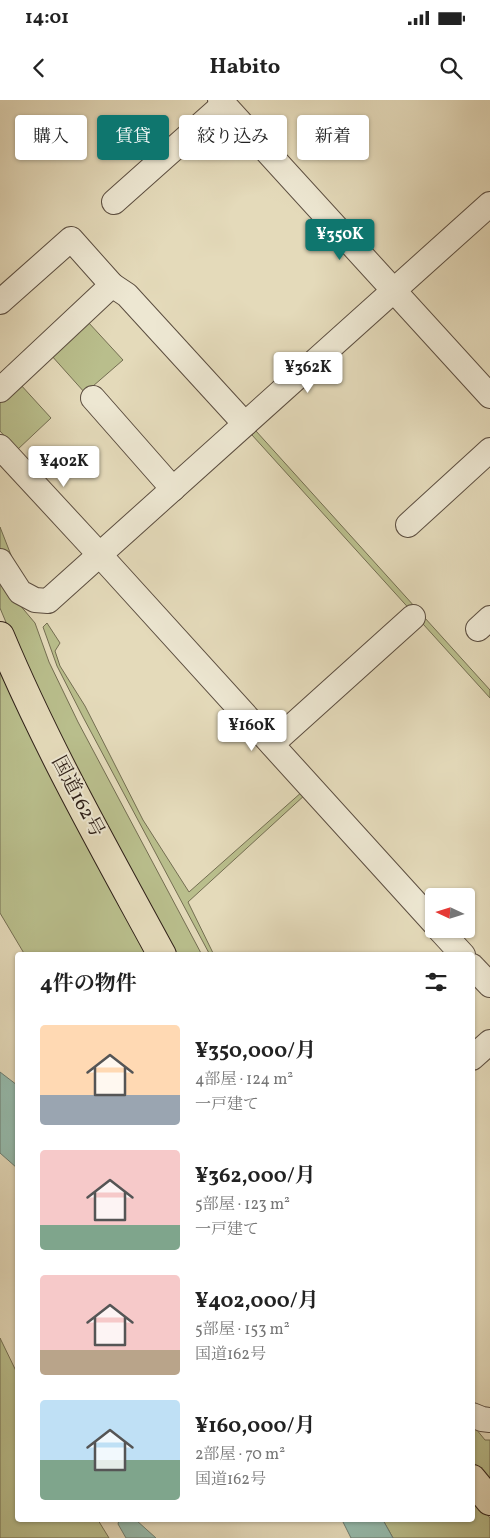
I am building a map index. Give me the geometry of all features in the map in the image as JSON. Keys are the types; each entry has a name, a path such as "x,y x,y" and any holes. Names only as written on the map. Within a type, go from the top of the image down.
{"highway":[{"name":"国道162号","path":"0,636 18,679 53,751 160,952"},
{"path":"475,1483 490,1501"}],"street":[{"path":"114,202 222,102 490,396"},
{"path":"0,561 20,592 35,600 48,601 490,204"},
{"path":"0,302 71,239 112,285 127,295 245,424"},
{"path":"0,390 112,285"},
{"path":"93,398 173,490"},
{"path":"0,448 100,554 425,913"},
{"path":"408,525 490,450"},
{"path":"272,744 413,616"},
{"path":"447,938 460,952"},
{"path":"475,969 490,985"},
{"path":"475,1055 490,1042"},
{"path":"475,1416 490,1420"}],"green space":[{"path":"88,322 123,360 85,393 51,355"},
{"path":"20,384 51,418 17,450 0,431 0,402"},
{"path":"256,431 490,690 490,698 252,435"},
{"path":"0,527 20,578 0,548"},
{"path":"0,574 19,604 35,623 49,662 78,722 200,952 171,952 28,675 0,608"},
{"path":"47,623 60,643 55,651 60,666 85,706 143,820 189,892 303,791 306,794 188,902 213,952 208,952 83,717 57,666 43,627"},
{"path":"0,663 147,952 23,952 0,913"},
{"path":"0,1338 15,1369 15,1522 99,1522 109,1538 0,1538"},
{"path":"475,1428 485,1440 490,1440 490,1483 475,1464"},
{"path":"475,1499 490,1518 490,1538 393,1538 384,1522 475,1522"}],"shaded area":[{"path":"0,1072 15,1083 15,1166 0,1153"},
{"path":"118,1522 138,1522 156,1538 126,1538"},
{"path":"343,1522 384,1522 393,1538 351,1538"}]}
